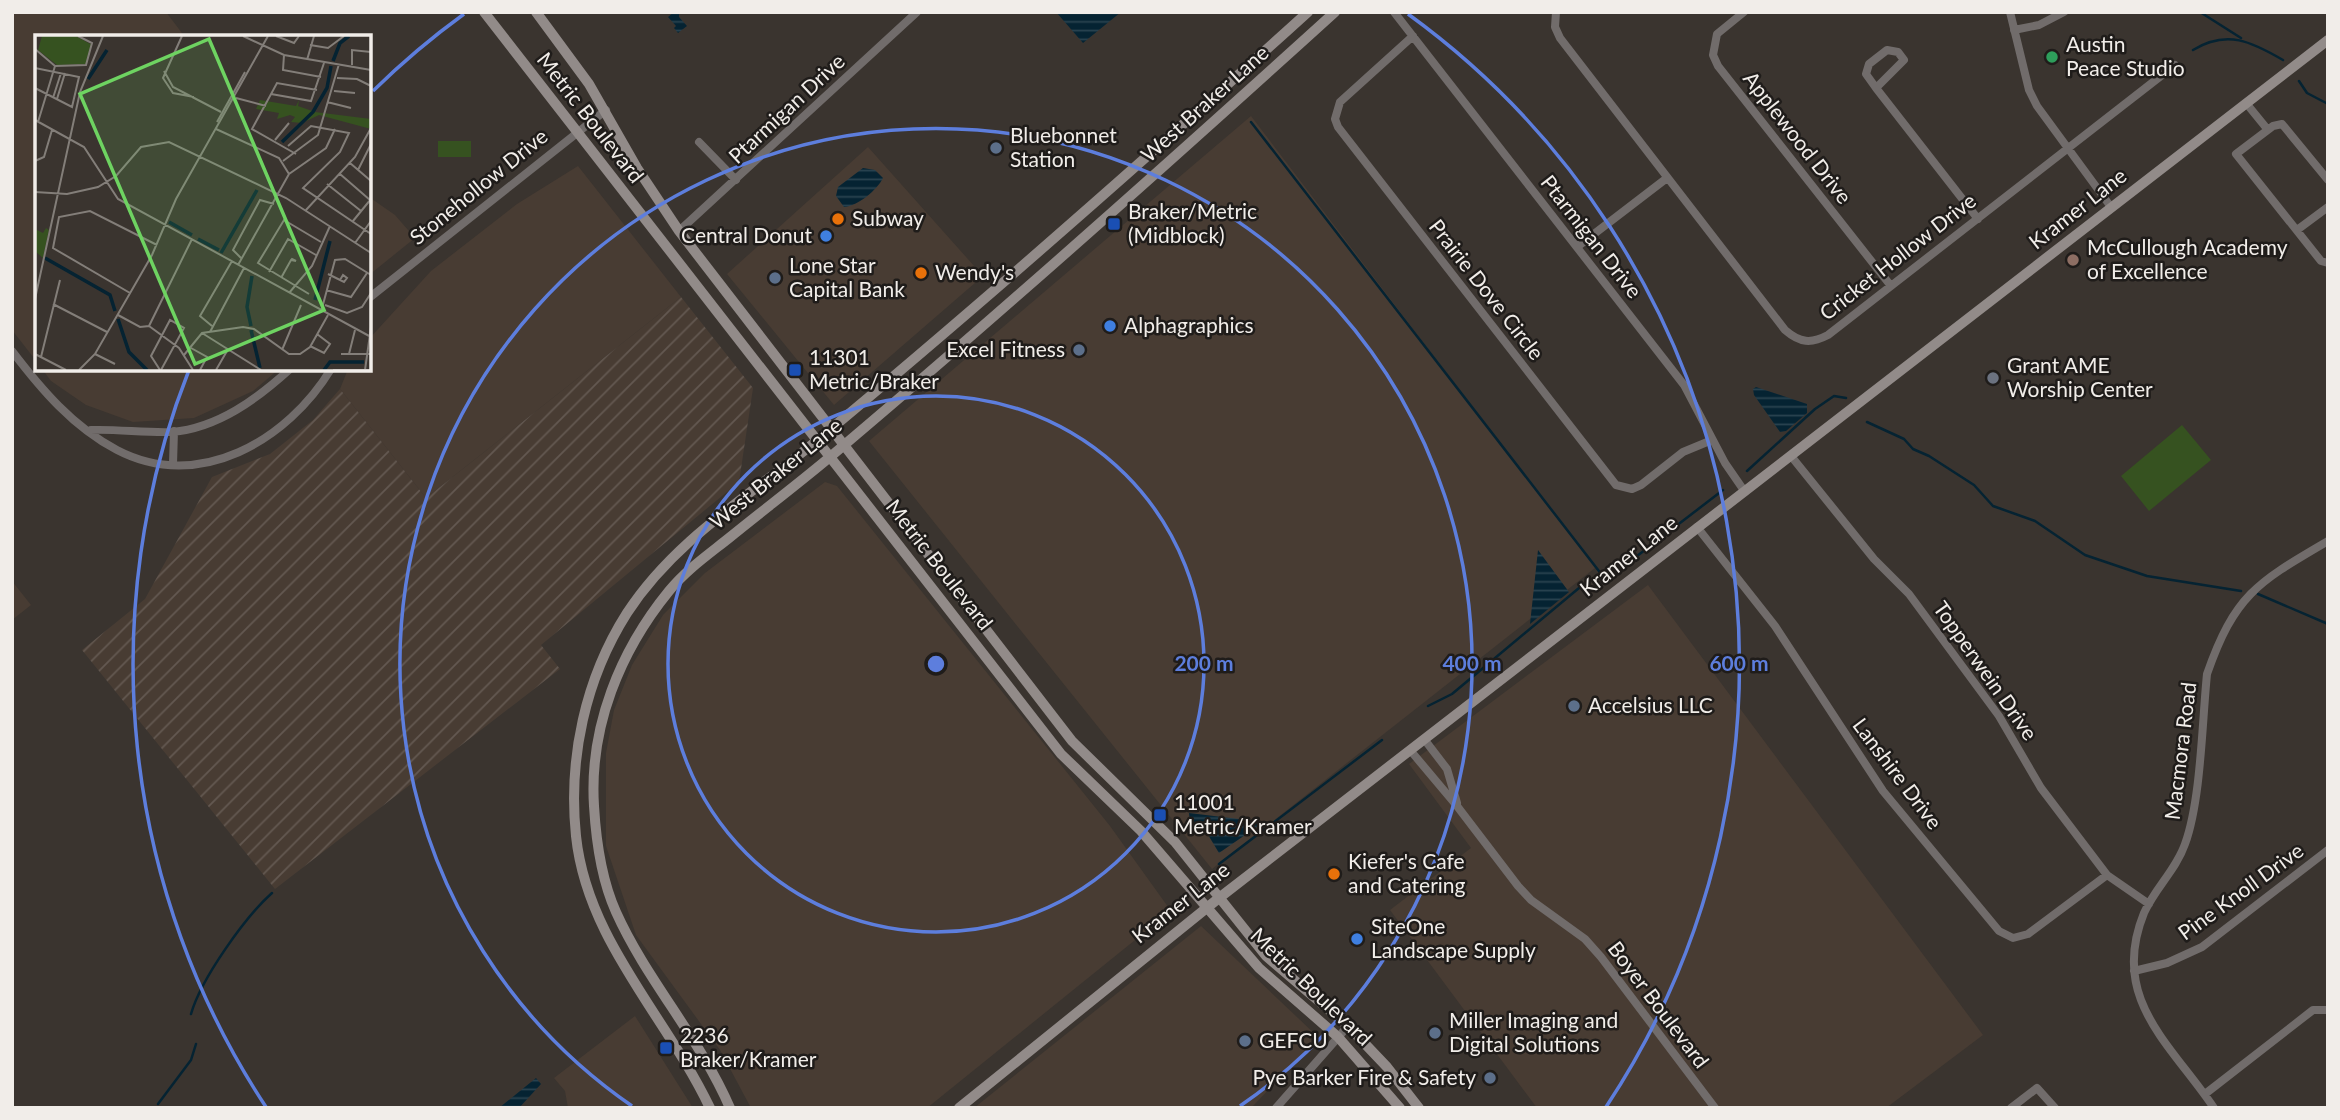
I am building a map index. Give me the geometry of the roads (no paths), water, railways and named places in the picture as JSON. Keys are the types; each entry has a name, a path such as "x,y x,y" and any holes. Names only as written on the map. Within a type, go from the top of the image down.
{"main road":[{"name":"Metric Boulevard","path":"484,12 1072,767 1141,831 1259,968 1338,1037 1400,1108"},
{"name":"Metric Boulevard","path":"536,12 606,110 636,168 679,231 1072,741 1175,842 1266,956 1348,1026 1387,1067 1419,1108"},
{"name":"West Braker Lane","path":"710,1108 690,1069 608,939 588,890 576,839 576,762 579,740 590,691 604,655 645,588 691,538 818,440 1132,172 1308,12"},
{"name":"West Braker Lane","path":"730,1108 711,1070 615,911 602,865 594,805 595,763 609,696 626,656 671,589 694,566 844,446 1142,188 1335,12"},
{"name":"Kramer Lane","path":"958,1108 1206,908 2328,40"},
{"path":"1132,172 1142,188"},
{"path":"979,302 989,320"},
{"path":"1006,682 1019,672"},
{"path":"579,740 598,740"},
{"path":"576,762 595,763"},
{"path":"643,998 658,986"}],"street":[{"name":"Ptarmigan Drive","path":"679,231 917,12"},
{"name":"Ptarmigan Drive","path":"1394,12 1684,385 1712,440 1745,492"},
{"name":"Cricket Hollow Drive","path":"1556,12 1555,27 1560,38 1667,178 1794,338 1814,342 1828,335 2175,65"},
{"name":"Applewood Drive","path":"1744,12 1717,34 1713,55 1717,65 1891,286"},
{"path":"2010,12 2029,90 2042,115 2111,207"},
{"path":"2014,30 2039,25 2064,12"},
{"name":"Prairie Dove Circle","path":"1413,36 1340,102 1335,119 1338,127 1616,485 1632,489 1641,485 1683,452 1712,440"},
{"path":"1876,88 1900,67 1904,60 1898,52 1887,50 1869,64 1867,74 1876,88 1978,219"},
{"path":"2246,103 2268,130"},
{"name":"Stonehollow Drive","path":"371,298 606,110"},
{"path":"2328,180 2286,126 2277,124 2236,154 2322,261 2328,263"},
{"path":"699,142 736,180"},
{"path":"1577,247 1667,178"},
{"path":"2297,230 2328,207"},
{"path":"12,351 48,397 117,450 142,459 173,464 206,462 249,448 278,432 308,402 328,371"},
{"path":"89,430 174,432 194,428 236,411 287,371"},
{"path":"173,464 174,432"},
{"name":"Topperwein Drive","path":"1791,456 1874,559 1909,594 2006,725 2041,788 2107,875 2149,904"},
{"name":"Lanshire Drive","path":"1698,527 1775,626 1883,791 1999,931 2013,938 2028,934 2107,875"},
{"name":"Macmora Road","path":"2214,1108 2148,1018 2134,971 2137,935 2149,904 2178,862 2192,824 2207,674 2230,623 2259,583 2328,541"},
{"name":"Boyer Boulevard","path":"1424,739 1447,769 1457,806"},
{"name":"Boyer Boulevard","path":"1410,750 1531,900 1567,924 1601,957 1715,1108"},
{"name":"Pine Knoll Drive","path":"2134,971 2167,963 2202,947 2328,850"},
{"path":"2205,1094 2313,1010 2328,1010"},
{"path":"1276,1108 1348,1026"},
{"path":"2011,1108 2037,1088 2055,1108"}],"water":[{"path":"679,12 679,17 687,26 678,33 668,17"},
{"path":"1056,12 1121,12 1083,43"},
{"path":"863,168 875,170 883,178 866,197 844,207 836,196 838,187"},
{"path":"1756,387 1807,404 1807,413 1786,431 1780,432 1754,395 1753,389"},
{"path":"1538,550 1569,592 1530,624"},
{"path":"1189,813 1264,822 1219,853 1204,828 1190,822"},
{"path":"536,1078 541,1084 519,1108 499,1108"}],"waterway":[{"path":"2200,12 2241,38"},
{"path":"2193,50 2217,40 2239,40 2283,60"},
{"path":"2299,81 2307,93 2328,104"},
{"path":"1251,122 1602,575"},
{"path":"1747,471 1815,409 1834,396 1846,398"},
{"path":"1867,422 1904,439 1913,449 1929,456 1974,485 1993,506 2035,521 2085,555 2147,576 2241,591"},
{"path":"1597,575 1611,576 1723,490"},
{"path":"1428,706 1452,694 1579,588"},
{"path":"2258,594 2328,624"},
{"path":"1219,864 1382,740"},
{"path":"191,1014 204,984 225,949 249,917 272,893"},
{"path":"158,1104 191,1060 196,1044"}],"place":[{"name":"Austin Peace Studio","path":"2052,57"},
{"name":"Bluebonnet Station","path":"996,148"},
{"name":"Subway","path":"838,219"},
{"name":"Braker/Metric (Midblock)","path":"1114,224"},
{"name":"Central Donut","path":"826,236"},
{"name":"McCullough Academy of Excellence","path":"2073,260"},
{"name":"Wendy's","path":"921,273"},
{"name":"Lone Star Capital Bank","path":"775,278"},
{"name":"Alphagraphics","path":"1110,326"},
{"name":"Excel Fitness","path":"1079,350"},
{"name":"11301 Metric/Braker","path":"795,370"},
{"name":"Grant AME Worship Center","path":"1993,378"},
{"name":"Accelsius LLC","path":"1574,706"},
{"name":"11001 Metric/Kramer","path":"1160,815"},
{"name":"Kiefer's Cafe and Catering","path":"1334,874"},
{"name":"SiteOne Landscape Supply","path":"1357,939"},
{"name":"Miller Imaging and Digital Solutions","path":"1435,1033"},
{"name":"GEFCU","path":"1245,1041"},
{"name":"2236 Braker/Kramer","path":"666,1048"},
{"name":"Pye Barker Fire & Safety","path":"1490,1078"}]}
